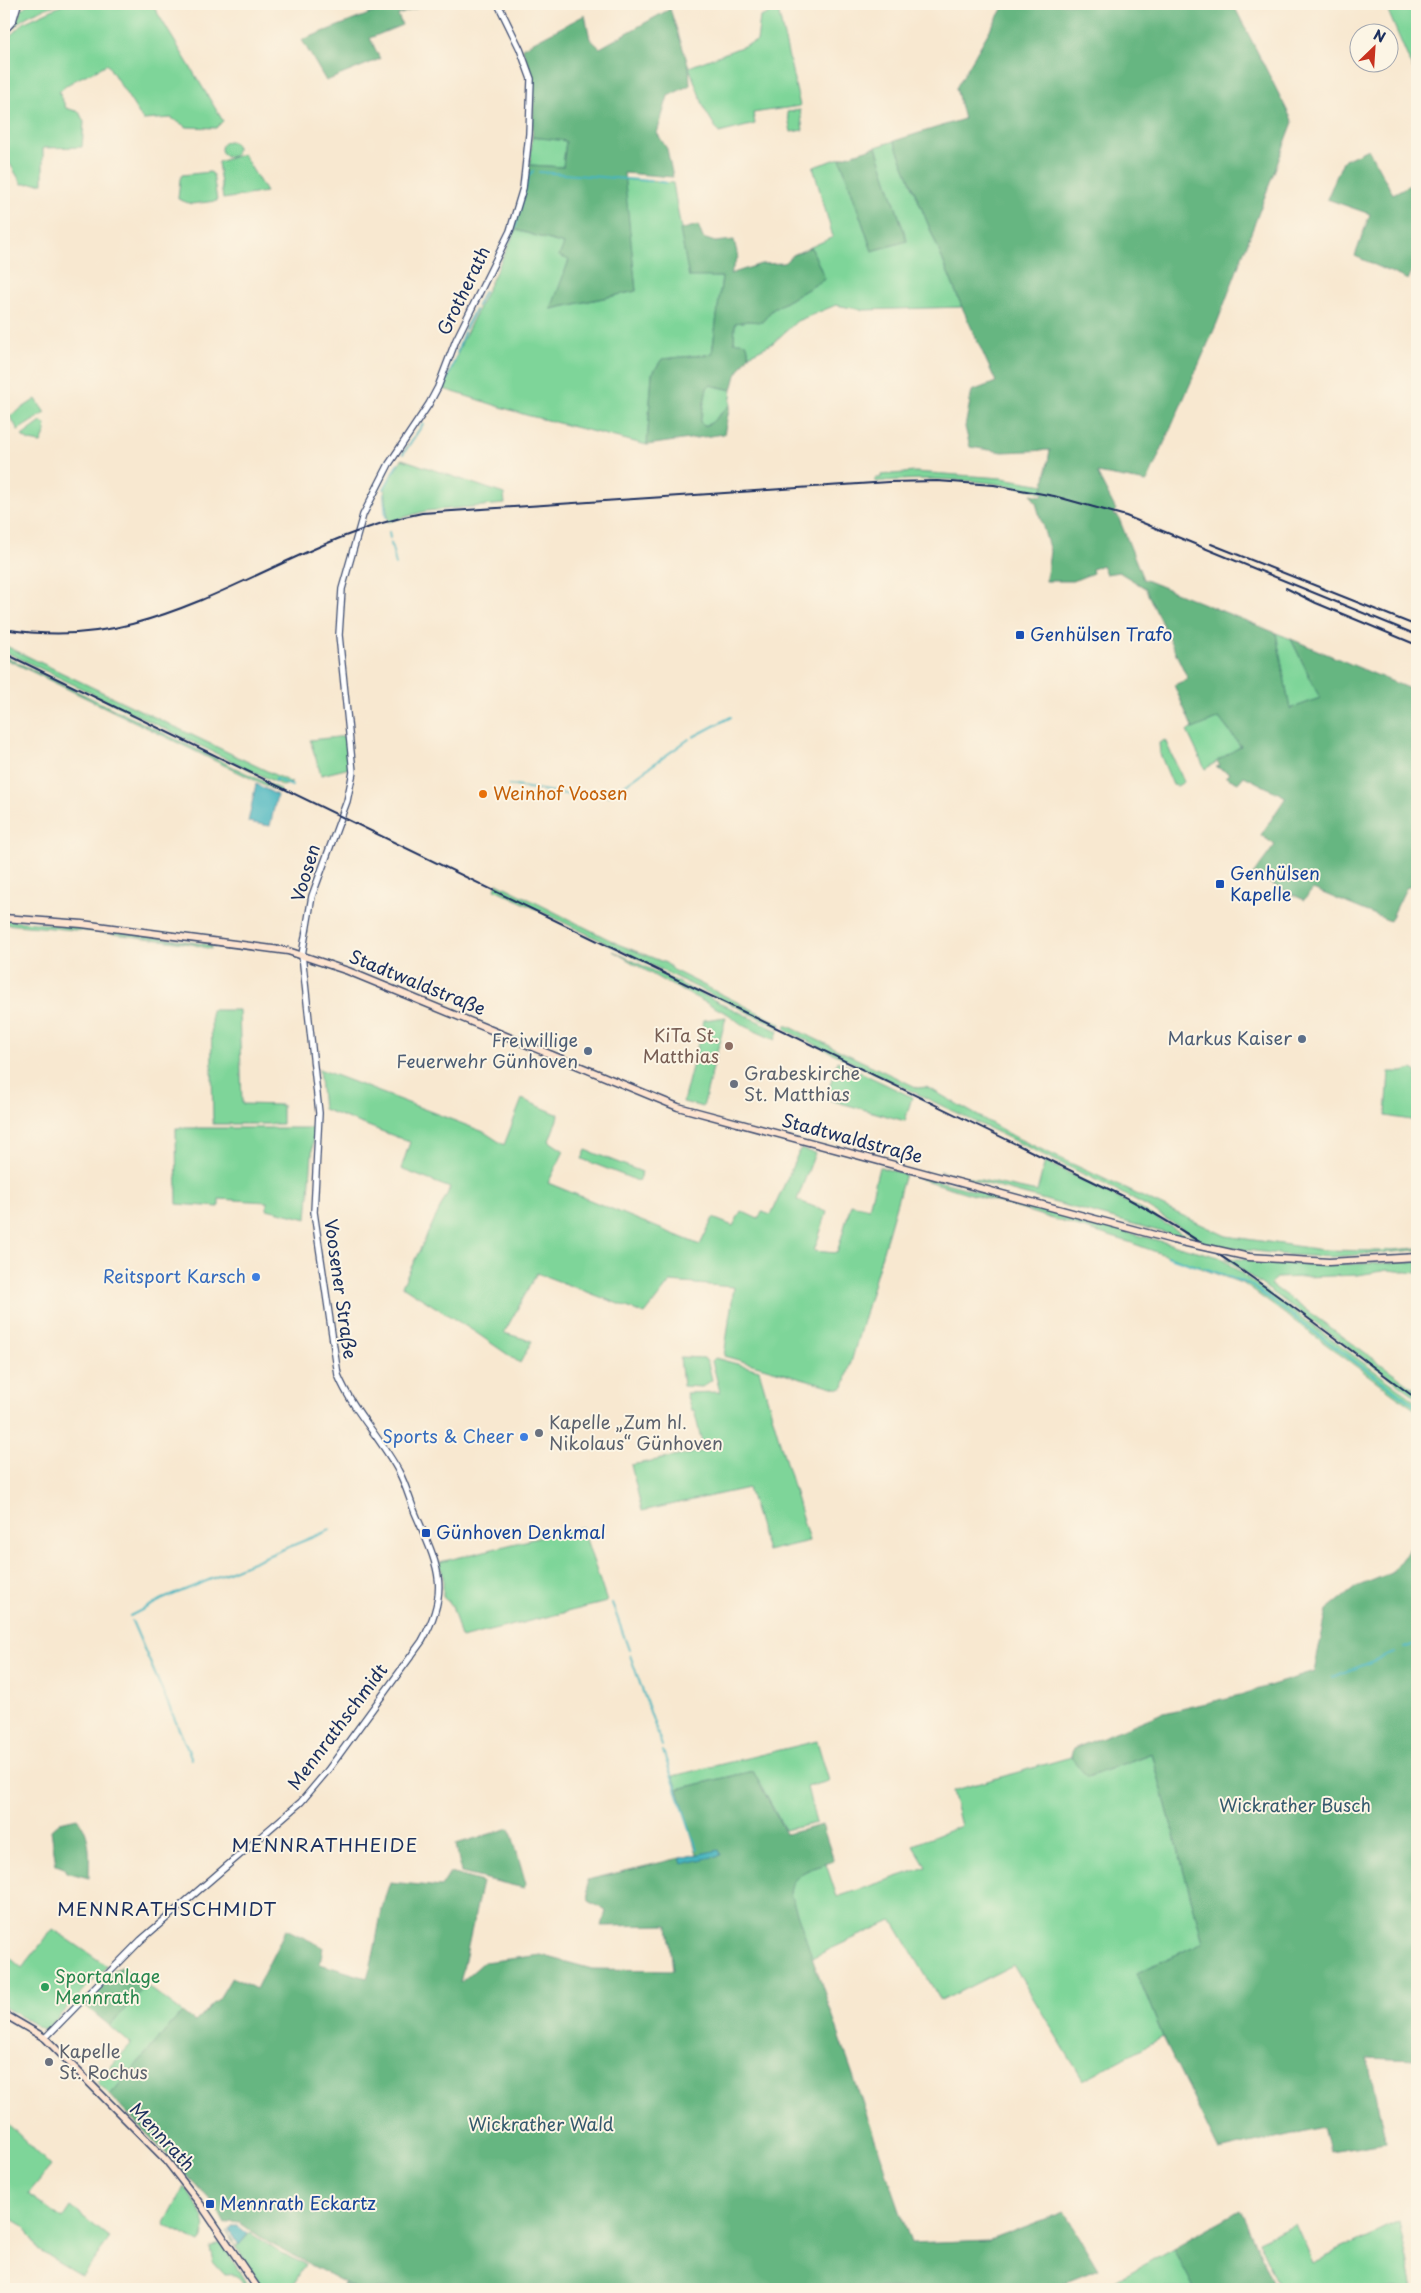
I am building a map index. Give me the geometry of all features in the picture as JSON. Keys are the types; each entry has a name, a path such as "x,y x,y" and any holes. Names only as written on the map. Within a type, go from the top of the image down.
{"main road":[{"name":"Stadtwaldstraße","path":"4,918 72,923 253,945 302,955 348,971 678,1107 1173,1240 1249,1257 1329,1262 1417,1257"},
{"name":"Mennrath","path":"4,2014 45,2038 166,2160 220,2233 258,2289"}],"street":[{"path":"4,31 11,14 12,4"},
{"path":"15,16 18,4"},
{"path":"4,31 11,25 23,4"},
{"name":"Grotherath","path":"347,801 353,770 339,635 342,589 363,515 389,464 438,387 456,340 510,231 527,171 532,99 531,79 520,49 498,4"},
{"name":"Voosen","path":"302,955 312,896 347,801"},
{"name":"Voosener Straße","path":"302,955 320,1113 314,1212 338,1376 345,1392 400,1473 434,1559 440,1581 438,1602"},
{"name":"Mennrathschmidt","path":"45,2038 141,1940 302,1802 328,1770 422,1641 432,1622 438,1602"}],"green space":[{"path":"28,4 58,4 21,20 13,29 22,9"},
{"path":"65,4 152,4 223,121 216,128 187,127 171,118 143,120 107,64 75,80 59,92 66,108 79,112 84,122 82,147 43,148 43,183 22,184 4,154 4,41 25,22"},
{"path":"395,4 428,4 398,15 402,25 370,38 380,59 326,81 302,40"},
{"path":"1005,4 1233,4 1293,122 1217,323 1147,482 1097,473 1116,510 1114,515 1118,516 1143,579 1276,633 1290,709 1320,698 1291,639 1417,692 1417,884 1406,888 1390,921 1313,889 1304,900 1253,875 1275,845 1261,835 1286,797 1244,776 1238,783 1226,777 1229,773 1216,767 1220,766 1217,761 1241,746 1219,718 1193,729 1174,685 1188,679 1145,588 1119,572 1106,574 1102,565 1092,569 1093,573 1073,581 1046,581 1050,551 1036,503 1031,494 1042,496 1050,450 1003,452 970,447 965,427 972,391 996,382 962,307 894,141 964,119 956,88"},
{"path":"1385,4 1417,4 1417,79 1398,34 1398,22 1393,22"},
{"path":"670,9 689,67 690,85 668,96 657,133 667,149 673,177 624,173 636,291 551,309 569,260 559,256 564,244 513,229 530,165 563,167 566,141 532,137 532,82 522,48 585,15 590,39 600,48"},
{"path":"778,10 800,106 753,113 755,124 719,133 705,110 689,67 757,41 760,17"},
{"path":"800,110 803,130 791,132 787,112"},
{"path":"532,137 566,140 563,167 530,165"},
{"path":"229,141 237,149 229,157 221,149"},
{"path":"894,141 962,307 863,310 836,305 797,321 773,343 749,355 747,345 734,343 735,323 748,321 762,322 772,310 825,279 811,247 833,237 813,167 840,158 872,251 907,241 876,147"},
{"path":"876,147 907,241 872,251 840,158"},
{"path":"1368,149 1393,194 1417,181 1417,260 1408,280 1355,256 1370,214 1327,199 1343,161"},
{"path":"243,154 266,192 223,199 218,162"},
{"path":"210,172 213,174 217,201 191,204 178,199 182,175"},
{"path":"624,179 673,183 689,276 722,277 712,354 662,359 652,374 647,445 526,415 444,389 462,342 516,230 564,244 569,260 552,309 636,291"},
{"path":"698,225 703,238 715,242 734,240 738,257 730,274 761,264 784,263 793,255 811,247 825,279 772,310 762,322 748,321 735,323 734,342 742,342 747,345 749,355 736,375 732,390 710,385 707,388 700,422 704,426 711,423 730,405 724,434 647,445 652,374 662,359 712,354 722,277 689,277 680,230"},
{"path":"710,385 732,390 730,405 711,423 704,426 700,422 707,388"},
{"path":"36,399 45,413 18,430 10,416"},
{"path":"41,422 45,424 46,432 41,443 29,441 22,436"},
{"path":"402,459 504,494 505,504 426,511 388,522 385,486"},
{"path":"915,472 1002,478 1044,485 1043,492 959,480 917,479 875,482 875,478 881,478 881,475"},
{"path":"1276,633 1291,639 1320,698 1290,709"},
{"path":"4,645 292,783 283,786 4,651"},
{"path":"4,656 281,790 279,792 4,658"},
{"path":"1219,718 1241,747 1205,769 1187,731"},
{"path":"347,736 350,768 321,775 310,740"},
{"path":"1165,740 1184,782 1177,786 1173,785 1160,754 1159,743"},
{"path":"497,883 620,945 666,963 675,971 781,1024 780,1028 495,889"},
{"path":"4,920 109,930 211,945 211,949 192,944 99,932 4,924"},
{"path":"613,951 778,1031 775,1040 744,1026 728,1014 660,979"},
{"path":"211,1010 239,1010 242,1104 282,1105 282,1124 213,1124"},
{"path":"726,1017 703,1107 683,1102 704,1020"},
{"path":"786,1025 918,1088 926,1087 1017,1138 1226,1236 1323,1250 1378,1251 1417,1248 1417,1250 1333,1257 1286,1255 1205,1243 1147,1207 1106,1185 785,1030"},
{"path":"837,1061 912,1097 905,1121 826,1099"},
{"path":"319,1069 484,1132 504,1145 522,1099 559,1114 549,1141 564,1151 548,1183 700,1245 713,1218 733,1226 741,1211 758,1219 762,1212 771,1215 800,1149 815,1153 797,1200 827,1212 814,1251 837,1253 851,1204 869,1208 879,1167 905,1174 844,1387 840,1389 724,1356 734,1287 670,1282 645,1314 537,1273 504,1333 532,1341 520,1363 402,1286 450,1188 401,1169 410,1142 323,1109"},
{"path":"1412,1069 1417,1072 1417,1121 1386,1116 1389,1072 1402,1072"},
{"path":"176,1128 314,1128 307,1219 267,1209 267,1202 219,1199 219,1207 177,1204"},
{"path":"586,1150 642,1172 638,1181 582,1159"},
{"path":"1045,1161 1144,1211 1195,1241 939,1171 1037,1192"},
{"path":"913,1174 1219,1257 1417,1402 1417,1411 1244,1284 1129,1242 918,1178"},
{"path":"1225,1258 1318,1265 1417,1262 1417,1273 1388,1270 1358,1275 1277,1278 1270,1284 1417,1390 1417,1397"},
{"path":"680,1357 704,1358 708,1363 712,1380 702,1387 683,1386"},
{"path":"715,1358 759,1370 809,1541 767,1551 748,1488 642,1511 631,1465 704,1451 694,1410 691,1410 686,1393 720,1392 712,1361"},
{"path":"582,1527 607,1602 461,1638 452,1605 443,1597 443,1577 440,1562"},
{"name":"Wickrather Busch","path":"1417,1539 1417,2060 1367,2058 1386,2143 1329,2152 1323,2127 1219,2151 1163,2037 1137,1973 1203,1942 1152,1753 1087,1777 1071,1757 1073,1749 1160,1714 1240,1695 1314,1672 1327,1610 1356,1587 1391,1573"},
{"path":"817,1741 829,1781 807,1787 816,1823 785,1830 753,1771 678,1789 673,1776"},
{"path":"1152,1753 1203,1942 1137,1973 1163,2037 1083,2080 1013,1965 941,2001 895,1924 891,1921 811,1958 790,1892 798,1876 808,1870 826,1864 837,1897 926,1867 913,1845 961,1826 952,1791 1071,1757 1088,1777"},
{"name":"Wickrather Wald","path":"753,1771 786,1834 822,1825 834,1861 813,1868 800,1875 795,1879 790,1893 911,2243 990,2240 1064,2212 1098,2269 1049,2289 357,2289 269,2243 240,2223 231,2222 225,2224 215,2205 110,2095 182,2012 195,2022 220,1997 232,1977 256,1989 286,1929 323,1947 320,1964 367,1978 390,1882 441,1887 450,1873 482,1882 460,1983 484,1962 541,1955 592,1969 673,1970 668,1925 602,1926 606,1911 589,1901 587,1880 697,1854 678,1789"},
{"path":"77,1818 82,1825 87,1839 89,1878 66,1872 64,1868 56,1865 51,1830 60,1822"},
{"path":"510,1828 526,1884 524,1888 461,1873 456,1844"},
{"name":"Sportanlage Mennrath","path":"53,1929 107,1966 47,2029 43,2029 4,2007 4,1966 9,1957 22,1968"},
{"path":"122,1967 146,1985 110,2026 83,2004 112,1971"},
{"path":"146,1985 182,2012 110,2095 97,2082 131,2044 110,2026"},
{"path":"4,2120 51,2166 28,2194 63,2219 71,2207 110,2238 82,2276 38,2250 24,2226 4,2214"},
{"path":"184,2187 198,2207 204,2221 204,2236 200,2243 164,2225"},
{"path":"1240,2210 1276,2289 1194,2289 1173,2248"},
{"path":"1399,2222 1413,2289 1280,2289 1258,2241 1296,2224 1313,2262"},
{"path":"227,2231 237,2247 250,2233 282,2254 305,2264 291,2289 262,2289"},
{"path":"219,2243 223,2245 250,2289 240,2289 243,2283 239,2278 233,2275 225,2275 213,2262 210,2248"},
{"path":"1173,2248 1194,2289 1111,2289 1108,2285"},
{"path":"344,2283 357,2289 341,2289"}],"water":[{"path":"256,784 277,795 270,826 248,822"},
{"path":"719,1850 721,1855 682,1864 680,1858"},
{"path":"232,2226 238,2226 248,2234 239,2245 229,2230"}],"waterway":[{"path":"507,243 516,226 529,175 533,171"},
{"path":"539,172 651,181"},
{"path":"656,181 667,183"},
{"path":"477,306 484,291"},
{"path":"465,329 475,310"},
{"path":"457,353 464,332"},
{"path":"444,388 456,357"},
{"path":"403,454 423,424"},
{"path":"384,489 398,463"},
{"path":"384,494 386,517"},
{"path":"389,532 390,538"},
{"path":"391,543 396,565"},
{"path":"693,737 731,717"},
{"path":"609,796 689,739"},
{"path":"275,782 276,779 292,786"},
{"path":"508,785 555,792"},
{"path":"559,793 582,797"},
{"path":"1167,1256 1199,1267"},
{"path":"1204,1268 1249,1284 1417,1407"},
{"path":"130,1616 163,1599 330,1530"},
{"path":"612,1603 629,1650"},
{"path":"132,1621 192,1759"},
{"path":"1404,1648 1417,1643"},
{"path":"1333,1677 1394,1653"},
{"path":"630,1655 662,1746"},
{"path":"663,1751 697,1849"}],"railway":[{"path":"4,629 36,633 68,633 116,628 132,624 169,613 347,535 384,522 422,513 889,482 937,481 994,485 1054,496 1126,516 1417,635"},
{"path":"1211,544 1417,626"},
{"path":"1286,588 1316,603 1417,645"},
{"path":"4,653 1125,1197 1164,1219 1238,1268 1417,1399"}],"place":[{"name":"Genhülsen Trafo","path":"1020,635"},
{"name":"Weinhof Voosen","path":"483,794"},
{"name":"Genhülsen Kapelle","path":"1220,884"},
{"name":"Markus Kaiser","path":"1302,1039"},
{"name":"KiTa St. Matthias","path":"729,1046"},
{"name":"Freiwillige Feuerwehr Günhoven","path":"588,1051"},
{"name":"Grabeskirche St. Matthias","path":"734,1084"},
{"name":"Reitsport Karsch","path":"256,1277"},
{"name":"Kapelle „Zum hl. Nikolaus“ Günhoven","path":"539,1433"},
{"name":"Sports & Cheer","path":"524,1437"},
{"name":"Günhoven Denkmal","path":"426,1533"},
{"name":"Sportanlage Mennrath","path":"45,1987"},
{"name":"Kapelle St. Rochus","path":"49,2062"},
{"name":"Mennrath Eckartz","path":"210,2204"}],"district":[{"name":"MENNRATHHEIDE","path":"325,1845"},
{"name":"MENNRATHSCHMIDT","path":"167,1909"}]}
